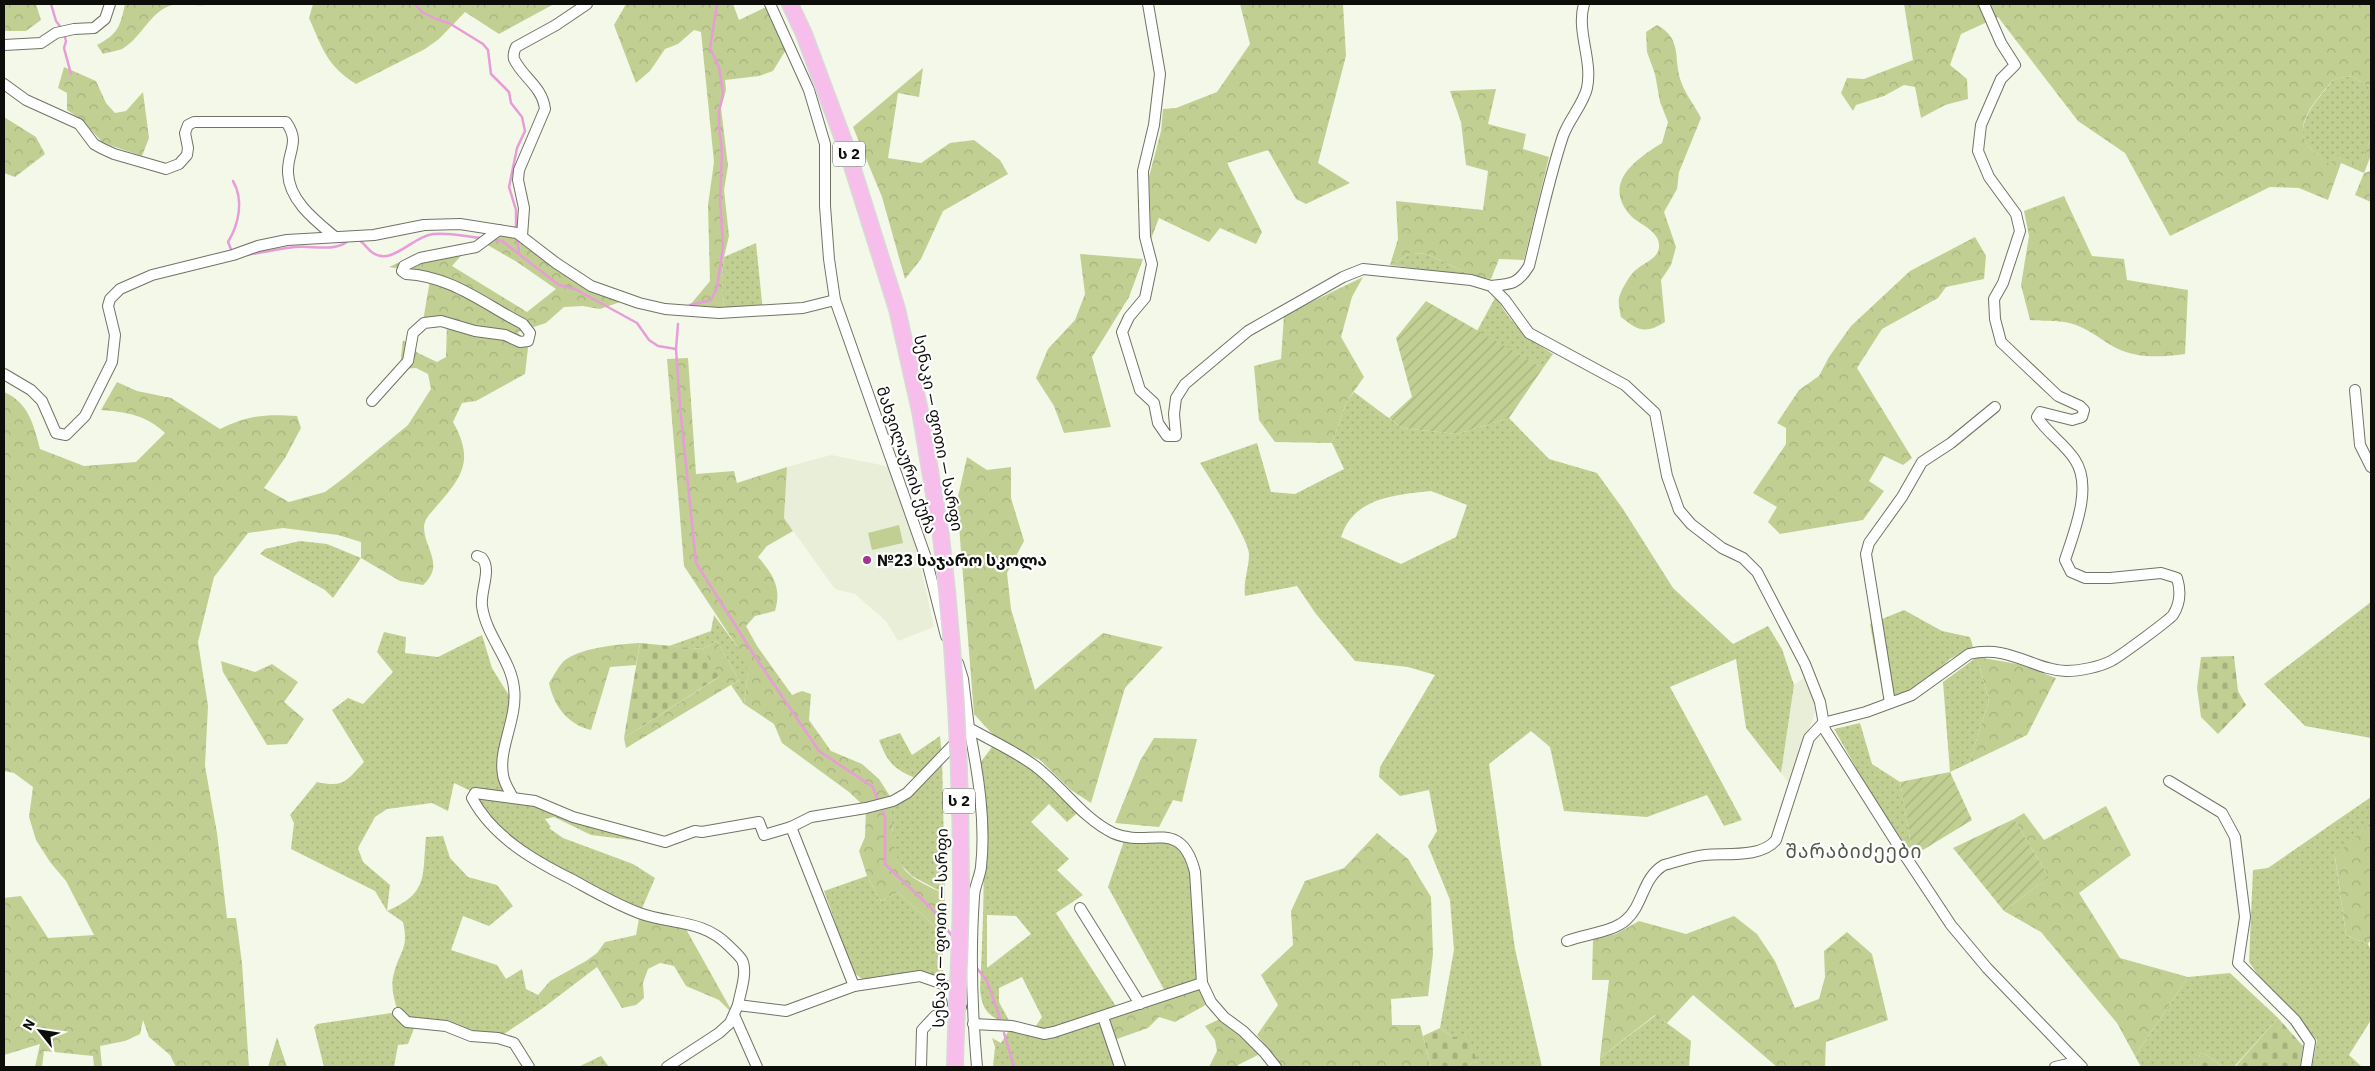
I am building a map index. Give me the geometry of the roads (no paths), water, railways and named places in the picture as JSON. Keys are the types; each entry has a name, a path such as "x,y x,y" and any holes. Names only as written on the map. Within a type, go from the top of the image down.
{"highway":[{"name":"სენაკი — ფოთი — სარფი","path":"790,4 804,34 846,147 896,309 920,411 941,536 949,604 957,705 961,885 955,1067"}],"street":[{"path":"4,45 41,43 56,33 74,29 94,28 105,19 110,4"},
{"path":"522,236 524,208 518,180 519,170 545,109 540,90 515,60 514,51 516,47 587,4"},
{"name":"მახვილაურის ქუჩა","path":"770,4 810,90 826,144 825,206 829,260 835,300 926,558 945,634 956,655 963,679 969,728 976,759 982,828 981,868 974,894 972,1006 977,1067"},
{"path":"1148,4 1160,74 1154,125 1143,171 1145,237 1152,264 1145,298 1129,317 1122,332 1140,390 1154,403 1158,423 1167,436 1176,436 1174,414 1176,398 1185,384 1248,331 1343,277 1363,269 1471,280 1491,286 1512,284 1522,277 1529,266 1558,151 1568,122 1587,88 1588,71 1583,30 1584,4"},
{"path":"1567,941 1614,927 1626,920 1636,908 1646,883 1664,865 1704,855 1734,854 1772,845 1776,840 1809,738 1823,723 1912,695 1970,654 1976,652 2004,653 2064,671 2077,671 2111,661 2172,616 2178,603 2181,588 2177,578 2161,573 2110,578 2085,578 2071,572 2065,560 2079,514 2084,476 2075,459 2037,417 2040,412 2072,420 2082,417 2084,410 2080,406 2058,396 2001,342 1995,319 1994,299 2003,283 2020,231 2016,214 1989,177 1978,151 1981,125 2001,79 2015,65 2001,43 1984,4"},
{"path":"4,84 26,100 79,124 94,144 101,148 114,154 166,168 179,164 187,155 188,148 185,133 188,125 194,122 286,122 293,132 294,140 288,174 293,192 308,214 335,237"},
{"path":"4,374 37,396 42,401 56,433 66,435 85,416 112,362 115,335 108,306 110,299 120,289 152,275 233,255 258,246 287,240 374,235 424,225 460,224 499,230 522,236 556,263 591,286 639,303 665,309 719,313 803,308 835,300"},
{"path":"372,401 408,361 413,332 424,323 441,321 475,331 505,335 520,342 528,341 530,334 523,324 461,288 434,277 406,274 402,271 404,266 420,258 476,247 499,230"},
{"path":"1491,286 1505,300 1529,333 1625,385 1655,413 1667,476 1679,510 1691,524 1722,548 1743,558 1757,572 1805,664 1820,702 1823,723 1868,800 1951,925 1987,968 2079,1065"},
{"path":"2355,390 2360,445 2371,467"},
{"path":"1890,703 1866,554 1869,543 1902,497 1922,462 1951,443 1995,407"},
{"path":"477,556 482,558 487,568 482,595 484,614 490,632 511,673 514,686 514,711 502,764 503,775 512,796"},
{"path":"667,1067 719,1033 734,1015 738,1005 744,968 743,961 718,934 706,928 674,921 663,921 640,913 607,900 554,872 490,825 472,798 475,793 482,792 512,796 535,801 573,817 665,842 696,831 702,832 759,822 764,835 791,828 811,817 866,808 893,801 907,793 969,728 1035,766 1105,829 1125,838 1167,836 1183,846 1191,857 1195,872 1202,983 1211,1002 1224,1018 1243,1031 1276,1067"},
{"path":"2169,781 2222,813 2235,837 2244,917 2238,963 2295,1020 2310,1042 2306,1067"},
{"path":"791,828 854,986"},
{"path":"1080,908 1140,1004"},
{"path":"738,1005 786,1011 854,986 920,976 943,984 951,991 954,1008"},
{"path":"973,1024 1012,1026 1044,1034 1103,1017 1202,983"},
{"path":"921,1067 922,1030 936,1016 954,1008 972,1006"},
{"path":"398,1013 407,1022 446,1026 471,1036 498,1038 514,1043 528,1067"},
{"path":"734,1015 757,1067"},
{"path":"1103,1017 1120,1067"},
{"path":"2055,1067 2079,1065"}],"waterway":[{"path":"51,4 56,21 62,29"},
{"path":"415,4 422,12 449,23 483,44 488,50 491,74 509,92 511,103 522,117 525,131 517,148 509,187 516,210 516,229"},
{"path":"690,305 711,300 717,288 723,246 720,199 722,151 719,127 719,111 723,94 719,67 710,48 717,4"},
{"path":"64,34 66,41 64,48 71,74"},
{"path":"232,252 228,242 235,228 239,212 238,196 233,181"},
{"path":"359,240 371,252 380,256 388,256 425,236 433,234 452,234 483,238"},
{"path":"517,237 519,254"},
{"path":"491,239 502,241 559,285 575,289 637,323 649,340 658,346 676,349"},
{"path":"247,255 295,247 323,248 337,246 349,240"},
{"path":"678,324 676,349 680,406 696,563 754,655 819,751 873,787 877,798"},
{"path":"883,812 885,817 885,864 930,907 953,937"},
{"path":"976,967 987,981 1000,1018"},
{"path":"1004,1033 1014,1067"}],"place":[{"name":"№23 საჯარო სკოლა","path":"867,560"}],"district":[{"name":"შარაბიძეები","path":"1854,851"}]}
